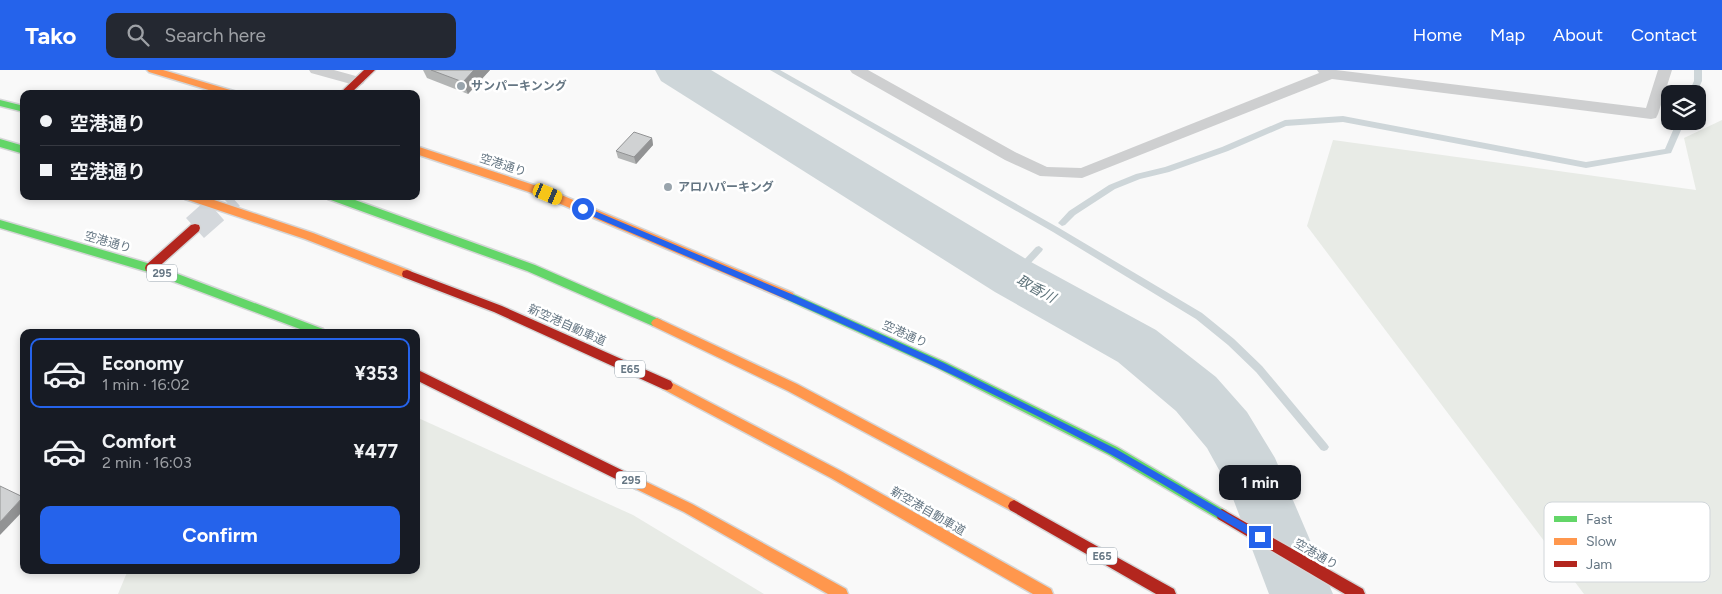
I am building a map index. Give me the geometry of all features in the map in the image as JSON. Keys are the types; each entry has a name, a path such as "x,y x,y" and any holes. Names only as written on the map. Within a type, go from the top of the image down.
{"main road":[{"path":"152,70 220,90"},
{"path":"348,90 370,70"},
{"path":"0,103 20,108"},
{"path":"0,143 20,149"},
{"name":"空港通り","path":"420,151 548,194 793,298 941,365 1113,452 1358,594"},
{"name":"新空港自動車道","path":"201,200 309,236 498,309 675,389 835,474 1046,594"},
{"name":"E65","path":"343,200 531,268 702,343 855,420 1035,517 1170,594"},
{"name":"空港通り","path":"0,224 150,268 312,329"},
{"path":"150,268 195,228"},
{"name":"295","path":"420,376 688,508 841,594"}],"lane":[{"path":"316,70 358,81"},
{"path":"857,70 1010,156 1044,172 1082,173 1332,71 1651,114 1665,70"}],"shaded area":[{"path":"1722,120 1722,594 1584,594 1575,582 1710,582 1710,502 1544,502 1544,541 1307,226 1333,140 1696,190 1684,138 1701,130 1706,130 1706,128"},
{"path":"420,419 633,515 764,594 118,594 126,574 420,574"}],"building":[{"path":"431,70 474,70 463,82"},
{"path":"634,132 652,138 634,157 616,151"},
{"path":"0,486 20,496 20,500 0,522"}],"waterway":[{"name":"取香川","path":"677,70 1013,277 1137,346 1196,394 1227,430 1254,477 1301,594"},
{"path":"774,70 1056,230 1199,316 1231,342 1259,369 1324,447"},
{"path":"1696,85 1698,70"},
{"path":"1062,223 1072,213 1112,187 1139,176 1166,170 1225,149 1285,123 1343,119 1586,165 1668,151 1677,130"},
{"path":"1013,277 1039,249"}],"tunnel":[{"path":"195,228 226,200"}],"traffic: fast":[{"path":"0,103 20,108"},
{"path":"0,143 20,149"},
{"path":"343,200 531,268 657,323"},
{"path":"0,224 150,268 311,329"},
{"path":"789,296 941,365 1113,451 1222,515"}],"traffic: slow":[{"path":"152,70 220,90"},
{"path":"420,151 548,194 789,296"},
{"path":"201,200 309,236 407,274"},
{"path":"657,323 748,365 1014,506"},
{"path":"667,385 835,474 1046,594"},
{"path":"636,483 688,508 841,594"}],"traffic: jam":[{"path":"348,90 370,70"},
{"path":"150,268 195,228"},
{"path":"407,274 498,309 667,385"},
{"path":"420,376 636,483"},
{"path":"1014,506 1169,594"},
{"path":"1222,515 1358,594"}],"place":[{"name":"サンパーキンング","path":"461,86"},
{"name":"アロハパーキング","path":"668,187"}],"route":[{"path":"583,209 793,298 941,365 1113,452 1260,537"}]}
